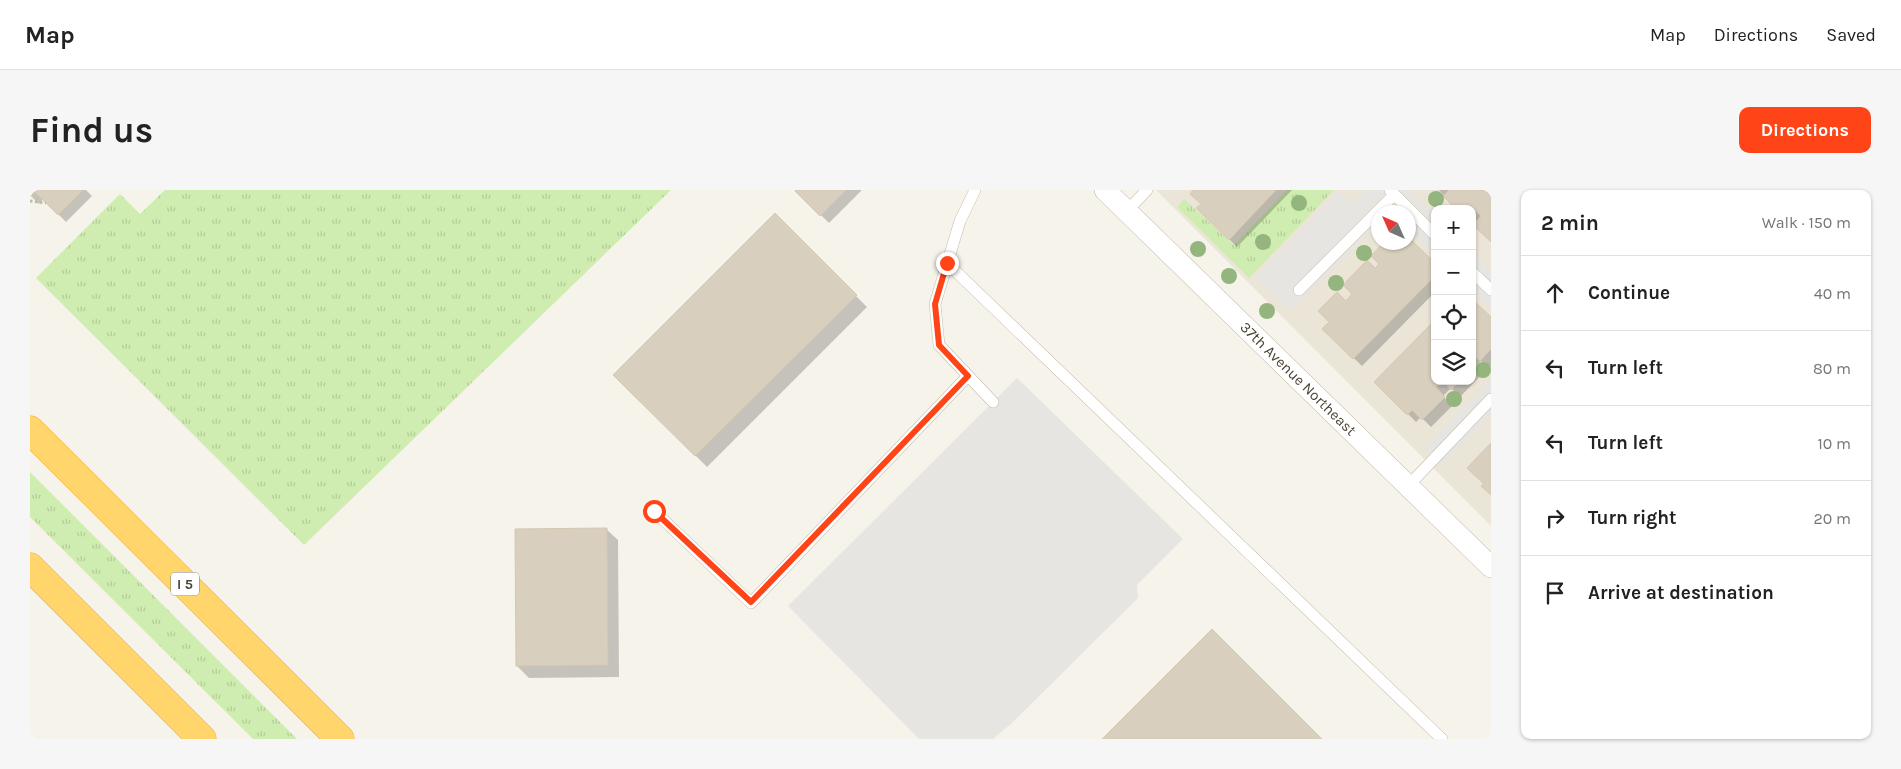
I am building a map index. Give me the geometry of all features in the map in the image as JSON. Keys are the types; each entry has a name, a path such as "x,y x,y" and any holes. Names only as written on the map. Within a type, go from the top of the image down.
{"highway":[{"name":"I 5","path":"30,430 340,739"},
{"path":"30,567 202,739"}],"street":[{"name":"37th Avenue Northeast","path":"1105,190 1491,567"}],"lane":[{"path":"975,190 960,221 935,304 939,345 992,402"},
{"path":"1127,211 1148,190"},
{"path":"1299,290 1392,192 1431,231"},
{"path":"947,263 1442,739"},
{"path":"1476,276 1491,290"},
{"path":"654,511 751,602 968,376"},
{"path":"1408,486 1491,400"}],"path":[{"path":"30,201 46,204"}],"shaded area":[{"path":"1156,190 1491,190 1491,526"},
{"path":"1367,190 1409,190 1431,211 1431,250 1416,236 1416,205 1371,205 1371,231 1290,311 1255,277 1339,191 1353,204"},
{"path":"1476,255 1491,270 1491,308 1476,294"},
{"path":"1017,378 1183,539 1137,585 1138,598 1013,722 993,739 919,739 788,606"},
{"path":"1491,380 1491,416 1442,466 1424,448"}],"green space":[{"path":"165,190 671,190 304,545 36,278 120,194 140,214"},
{"path":"1287,190 1334,190 1249,278 1177,207 1184,199 1234,245"},
{"path":"30,472 297,739 253,739 30,517"}],"building":[{"path":"30,190 83,190 58,215 35,192 30,197"},
{"path":"796,190 846,190 820,216"},
{"path":"1193,190 1276,190 1229,240 1196,208 1201,204 1190,194"},
{"path":"1449,190 1491,190 1491,242 1476,228 1476,222 1481,216 1476,211 1476,205 1452,205 1443,196"},
{"path":"775,213 857,295 695,456 613,375"},
{"path":"1416,245 1431,259 1431,280 1353,359 1322,329 1329,322 1318,311 1337,292 1346,301 1352,294 1343,285 1367,260 1375,268 1379,264 1371,256 1377,250 1416,250"},
{"path":"1476,303 1491,317 1491,349 1480,361 1476,358"},
{"path":"1431,324 1431,385 1438,385 1436,387 1445,397 1422,420 1412,410 1407,415 1374,382"},
{"path":"1447,385 1455,385 1451,390"},
{"path":"1490,444 1491,495 1481,486 1484,484 1467,468"},
{"path":"607,528 608,665 516,666 515,529"},
{"path":"1212,629 1322,739 1102,739"}],"route":[{"path":"654,511 751,602 968,376 939,345 935,304 947,263"}]}
